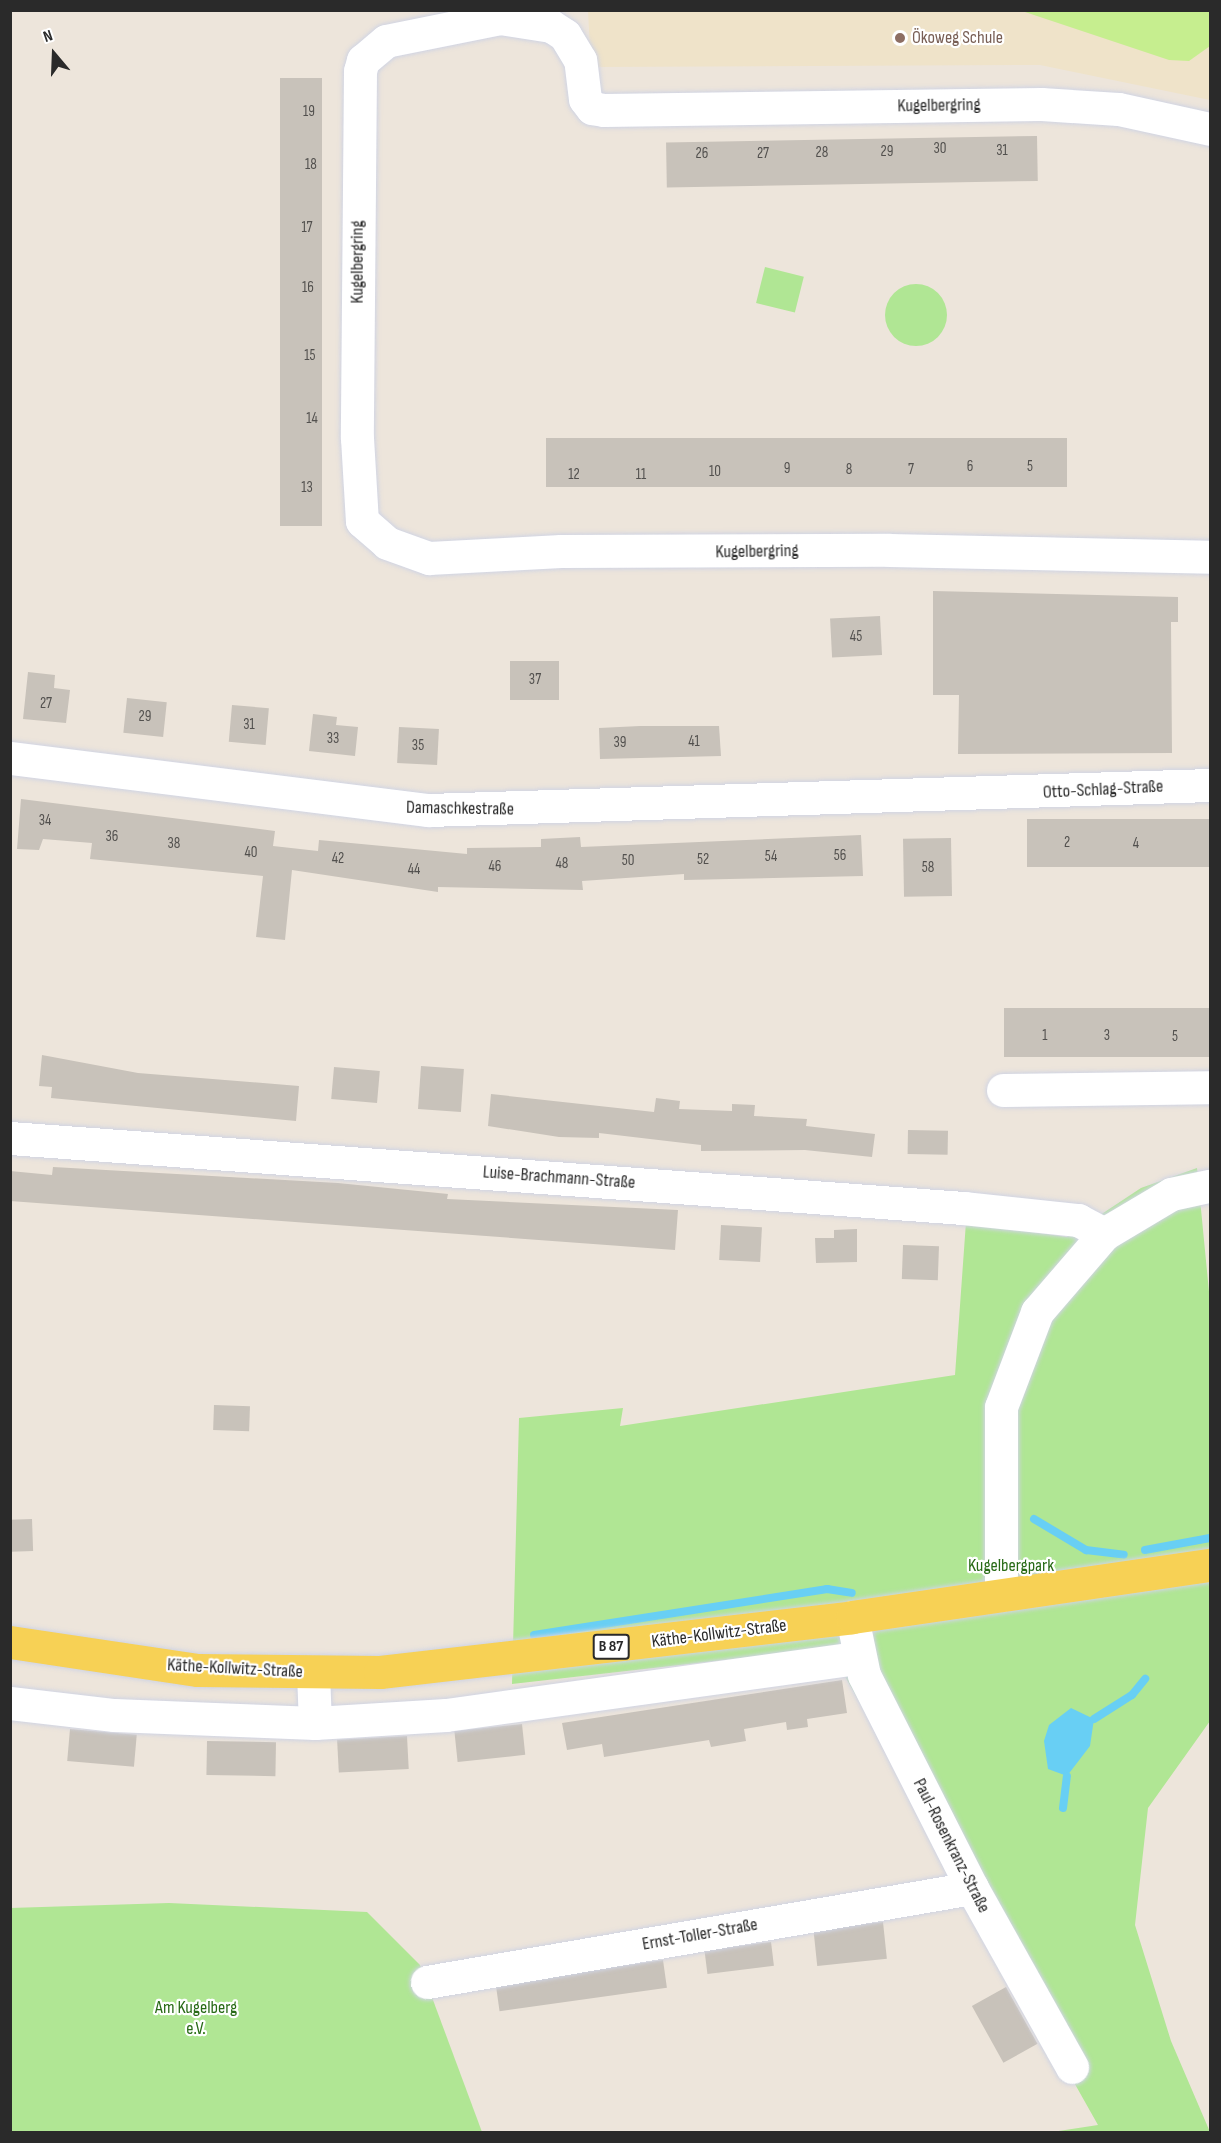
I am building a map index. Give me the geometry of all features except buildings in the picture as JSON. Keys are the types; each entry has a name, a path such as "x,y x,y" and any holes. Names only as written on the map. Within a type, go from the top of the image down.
{"main road":[{"name":"Käthe-Kollwitz-Straße","path":"10,1642 198,1670 313,1673 480,1664 852,1617 1210,1565"}],"street":[{"name":"Kugelbergring","path":"1210,129 1118,109 1041,104 604,110 592,108 585,99 580,60 565,35 551,26 500,18 386,41 363,60 360,71 357,438 362,521 387,543 429,558 561,551 889,550 1210,556"},
{"name":"Damaschkestraße","path":"10,758 428,810 996,794"},
{"name":"Otto-Schlag-Straße","path":"996,794 1210,785"},
{"path":"1003,1090 1210,1087"},
{"name":"Luise-Brachmann-Straße","path":"10,1138 963,1208 1078,1220 1104,1234"},
{"path":"1001,1595 1000,1407 1037,1312 1104,1234 1171,1194 1210,1186"},
{"name":"Paul-Rosenkranz-Straße","path":"852,1617 859,1658 972,1888 1072,2067"},
{"path":"10,1703 114,1715 315,1723 446,1715 859,1658"},
{"path":"313,1673 315,1723"},
{"name":"Ernst-Toller-Straße","path":"427,1982 972,1888"}],"shaded area":[{"name":"Ökoweg Schule","path":"588,11 1210,11 1210,100 1040,65 591,67"}],"green space":[{"path":"1022,11 1210,11 1210,46 1189,61 1169,60"},
{"path":"765,267 804,277 795,313 756,303"},
{"path":"910,284 922,284 938,293 945,303 947,315 945,327 938,337 922,346 910,346 899,341 890,332 885,321 885,309 890,298 899,289"},
{"name":"Kugelbergpark","path":"1197,1168 1210,1302 1210,1721 1148,1808 1135,1925 1171,2041 1210,2132 1052,2132 1098,2125 829,1648 512,1684 519,1418 623,1408 620,1426 955,1375 966,1222 1067,1237 1141,1188"},
{"name":"Am Kugelberg e.V.","path":"169,1903 367,1912 420,1965 482,2132 11,2132 10,1908"}],"water":[{"path":"1071,1708 1094,1719 1090,1746 1067,1776 1048,1769 1044,1741 1049,1725"}],"waterway":[{"path":"1034,1519 1086,1550 1124,1555"},
{"path":"1145,1550 1210,1538"},
{"path":"534,1635 827,1589 852,1593"},
{"path":"1094,1719 1132,1695 1145,1679"},
{"path":"1063,1808 1067,1776"}],"place":[{"name":"Ökoweg Schule","path":"900,38"}]}
